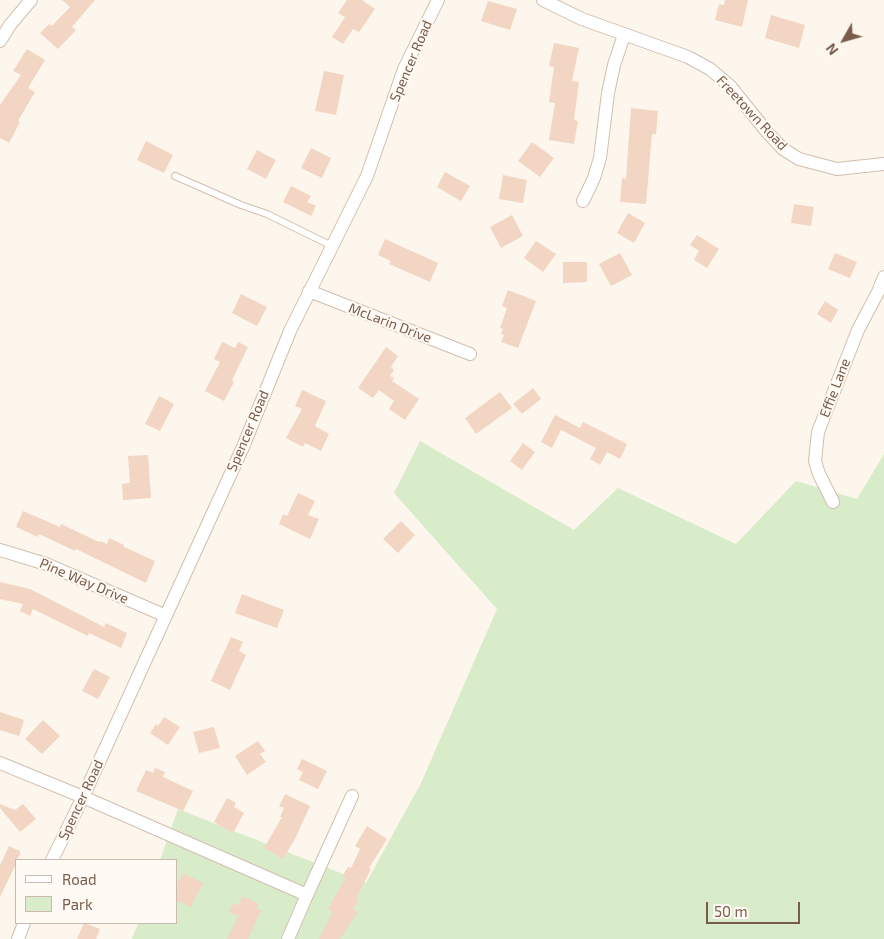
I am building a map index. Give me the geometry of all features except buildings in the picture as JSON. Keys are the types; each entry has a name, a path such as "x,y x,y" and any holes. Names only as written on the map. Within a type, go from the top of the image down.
{"street":[{"path":"0,41 10,25 31,0"},
{"name":"Spencer Road","path":"52,859 83,797 251,427 290,330 367,176 404,69 438,0"},
{"name":"Freetown Road","path":"543,0 582,19 688,57 710,69 730,86 767,132 784,149 799,159 837,169 884,164"},
{"path":"583,201 594,178 600,158 608,93 614,65 624,35"},
{"name":"Effie Lane","path":"833,502 815,462 815,446 818,432 858,330 884,277"},
{"name":"McLarin Drive","path":"309,291 470,354"},
{"name":"Pine Way Drive","path":"0,550 46,564 166,616"},
{"path":"0,763 308,895"},
{"path":"288,939 352,796"},
{"path":"18,939 24,924"}],"lane":[{"path":"175,176 241,205 267,214 332,246"}],"green space":[{"path":"420,441 574,530 618,488 736,544 796,481 857,499 884,454 884,939 132,939 138,924 178,924 178,859 160,859 178,809 366,883 421,783 497,609 394,493"}]}
